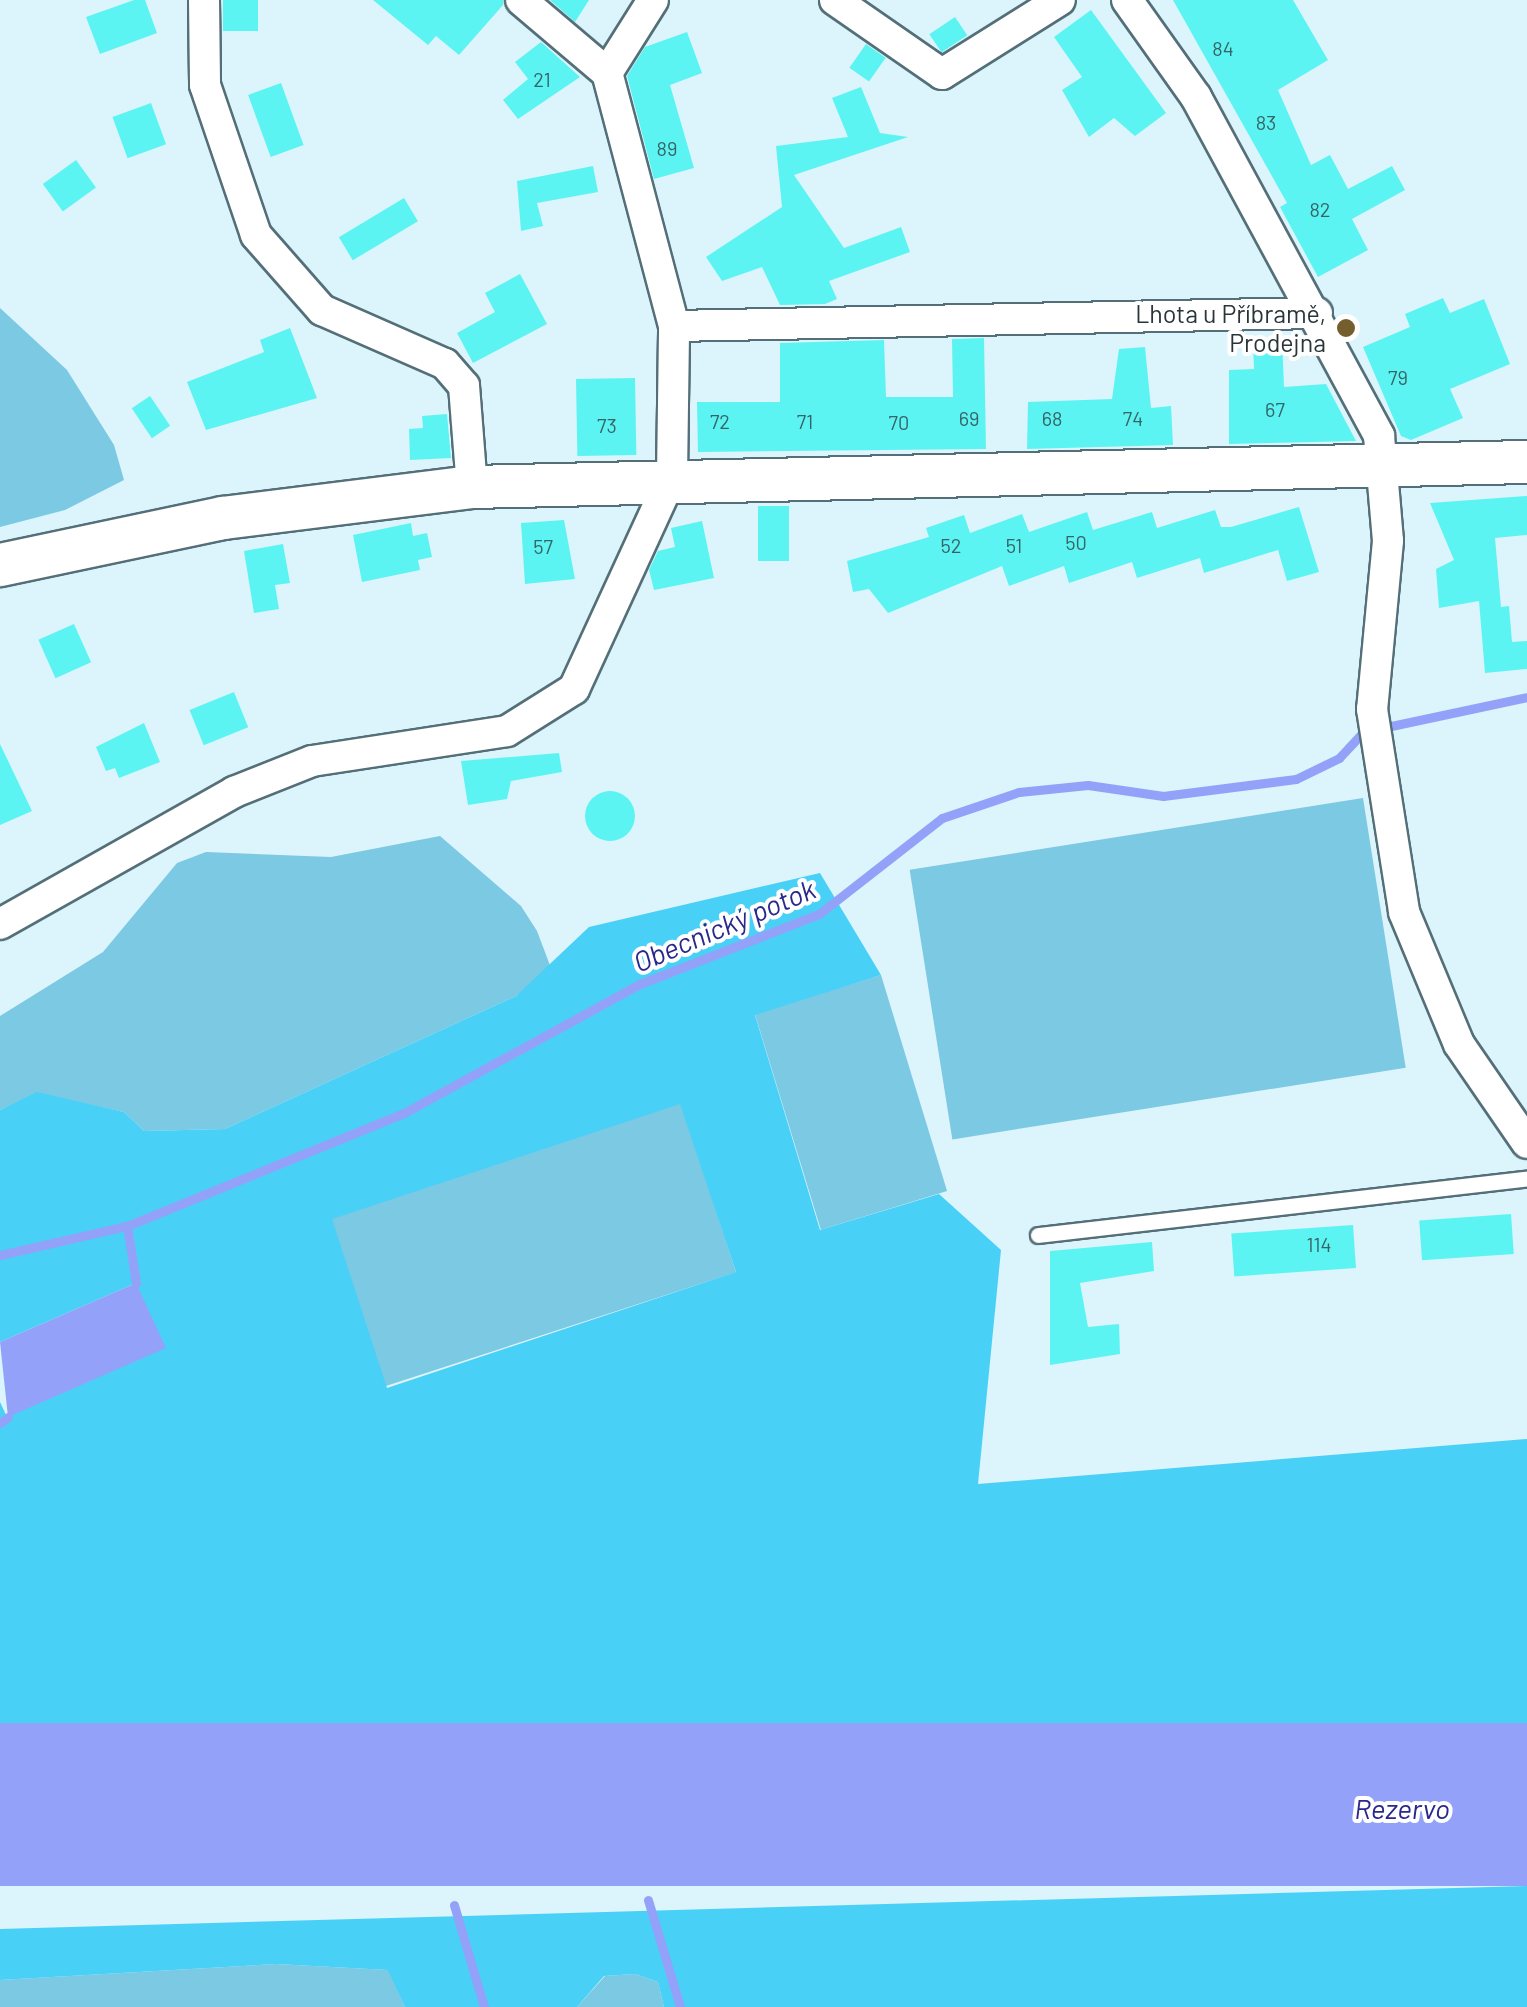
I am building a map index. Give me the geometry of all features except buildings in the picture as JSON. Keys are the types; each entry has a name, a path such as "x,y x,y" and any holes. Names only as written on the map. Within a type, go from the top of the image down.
{"street":[{"path":"204,0 205,85 256,235 322,310 445,364 464,386 472,487"},
{"path":"0,924 234,792 312,762 530,723 590,664 672,476 674,326 607,73 520,0"},
{"path":"607,73 653,0"},
{"path":"835,0 942,74 1060,0"},
{"path":"1127,0 1196,97 1318,314 1379,436 1387,472 1372,708 1404,912 1427,980 1527,1142"},
{"path":"674,326 1318,314"},
{"path":"0,565 223,518 472,487 672,476 1387,472 1527,462"}],"lane":[{"path":"1038,1235 1527,1178"}],"shaded area":[{"path":"0,308 67,370 114,445 124,480 65,510 0,527"},
{"path":"1363,798 1406,1068 952,1139 910,870"},
{"path":"440,836 521,906 537,931 551,968 516,996 225,1129 144,1131 124,1112 37,1093 0,1110 0,1016 103,952 177,863 206,852 331,857"},
{"path":"820,873 881,975 755,1015 820,1230 939,1194 1001,1250 978,1484 1527,1439 1527,1723 0,1772 0,1402 7,1417 136,1283 0,1342 0,1110 37,1092 124,1112 144,1131 225,1129 516,996 589,927","holes":["680,1104 736,1272 387,1388 332,1219"]},
{"path":"881,975 947,1191 821,1230 755,1014"},
{"path":"681,1103 736,1272 385,1386 330,1217"},
{"path":"1527,1886 1527,2007 664,2007 658,1982 635,1974 604,1976 577,2007 405,2007 388,1970 276,1964 0,1980 0,1929"},
{"path":"276,1964 389,1970 405,2007 0,2007 0,1980"},
{"path":"635,1974 658,1982 664,2007 577,2007 605,1976"}],"water":[{"path":"136,1283 166,1348 8,1417 0,1342"},
{"name":"Rezervo","path":"0,1723 1527,1723 1527,1886 0,1886"}],"waterway":[{"name":"Obecnický potok","path":"0,1255 127,1226 404,1113 640,984 819,914 942,818 1019,792 1088,785 1163,796 1296,779 1339,758 1363,732 1527,697"},
{"path":"127,1226 136,1283"},
{"path":"0,1423 8,1417"},
{"path":"648,1900 680,2007"},
{"path":"454,1905 484,2007"}],"place":[{"name":"Lhota u Příbramě, Prodejna","path":"1346,328"}]}
